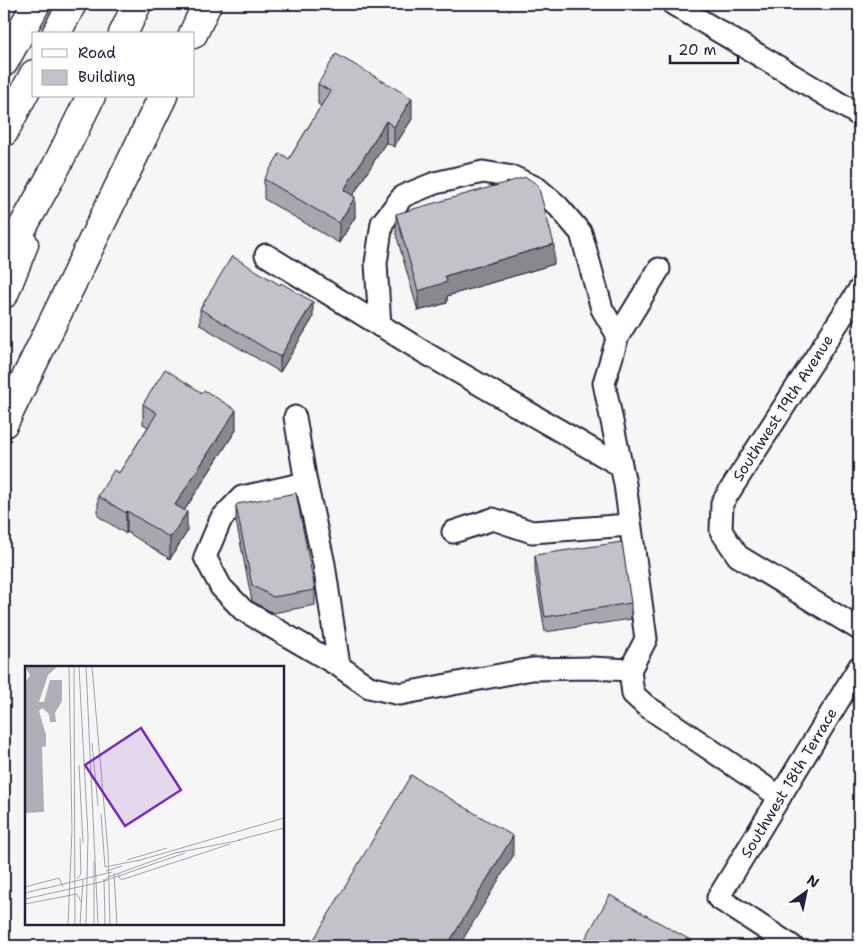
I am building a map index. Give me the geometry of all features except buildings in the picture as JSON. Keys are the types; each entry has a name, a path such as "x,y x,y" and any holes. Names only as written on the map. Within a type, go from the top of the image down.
{"highway":[{"path":"4,62 36,4"},
{"path":"57,32 72,4"},
{"path":"123,32 137,4"},
{"path":"194,32 207,4"},
{"path":"4,132 32,78"},
{"path":"4,260 56,167 90,98"},
{"path":"4,423 161,98"},
{"path":"4,294 56,167"}],"street":[{"path":"673,4 859,115"},
{"path":"380,326 376,263 382,223 403,196 435,183 483,172 513,177 537,188 557,205 581,234 602,308 618,336"},
{"path":"266,255 380,326 621,466"},
{"path":"658,269 618,336 604,383 621,466 646,638 630,670 633,694 645,705 780,796"},
{"name":"Southwest 19th Avenue","path":"859,290 722,503 721,531 738,556 859,629"},
{"path":"295,418 306,483 324,564 338,666"},
{"path":"306,483 242,496 221,519 205,557 221,587 243,610 338,666 369,687 400,694 532,669 591,668 630,670"},
{"path":"453,532 493,519 532,532 630,524"},
{"name":"Southwest 18th Terrace","path":"792,946 718,898 859,667"}]}
